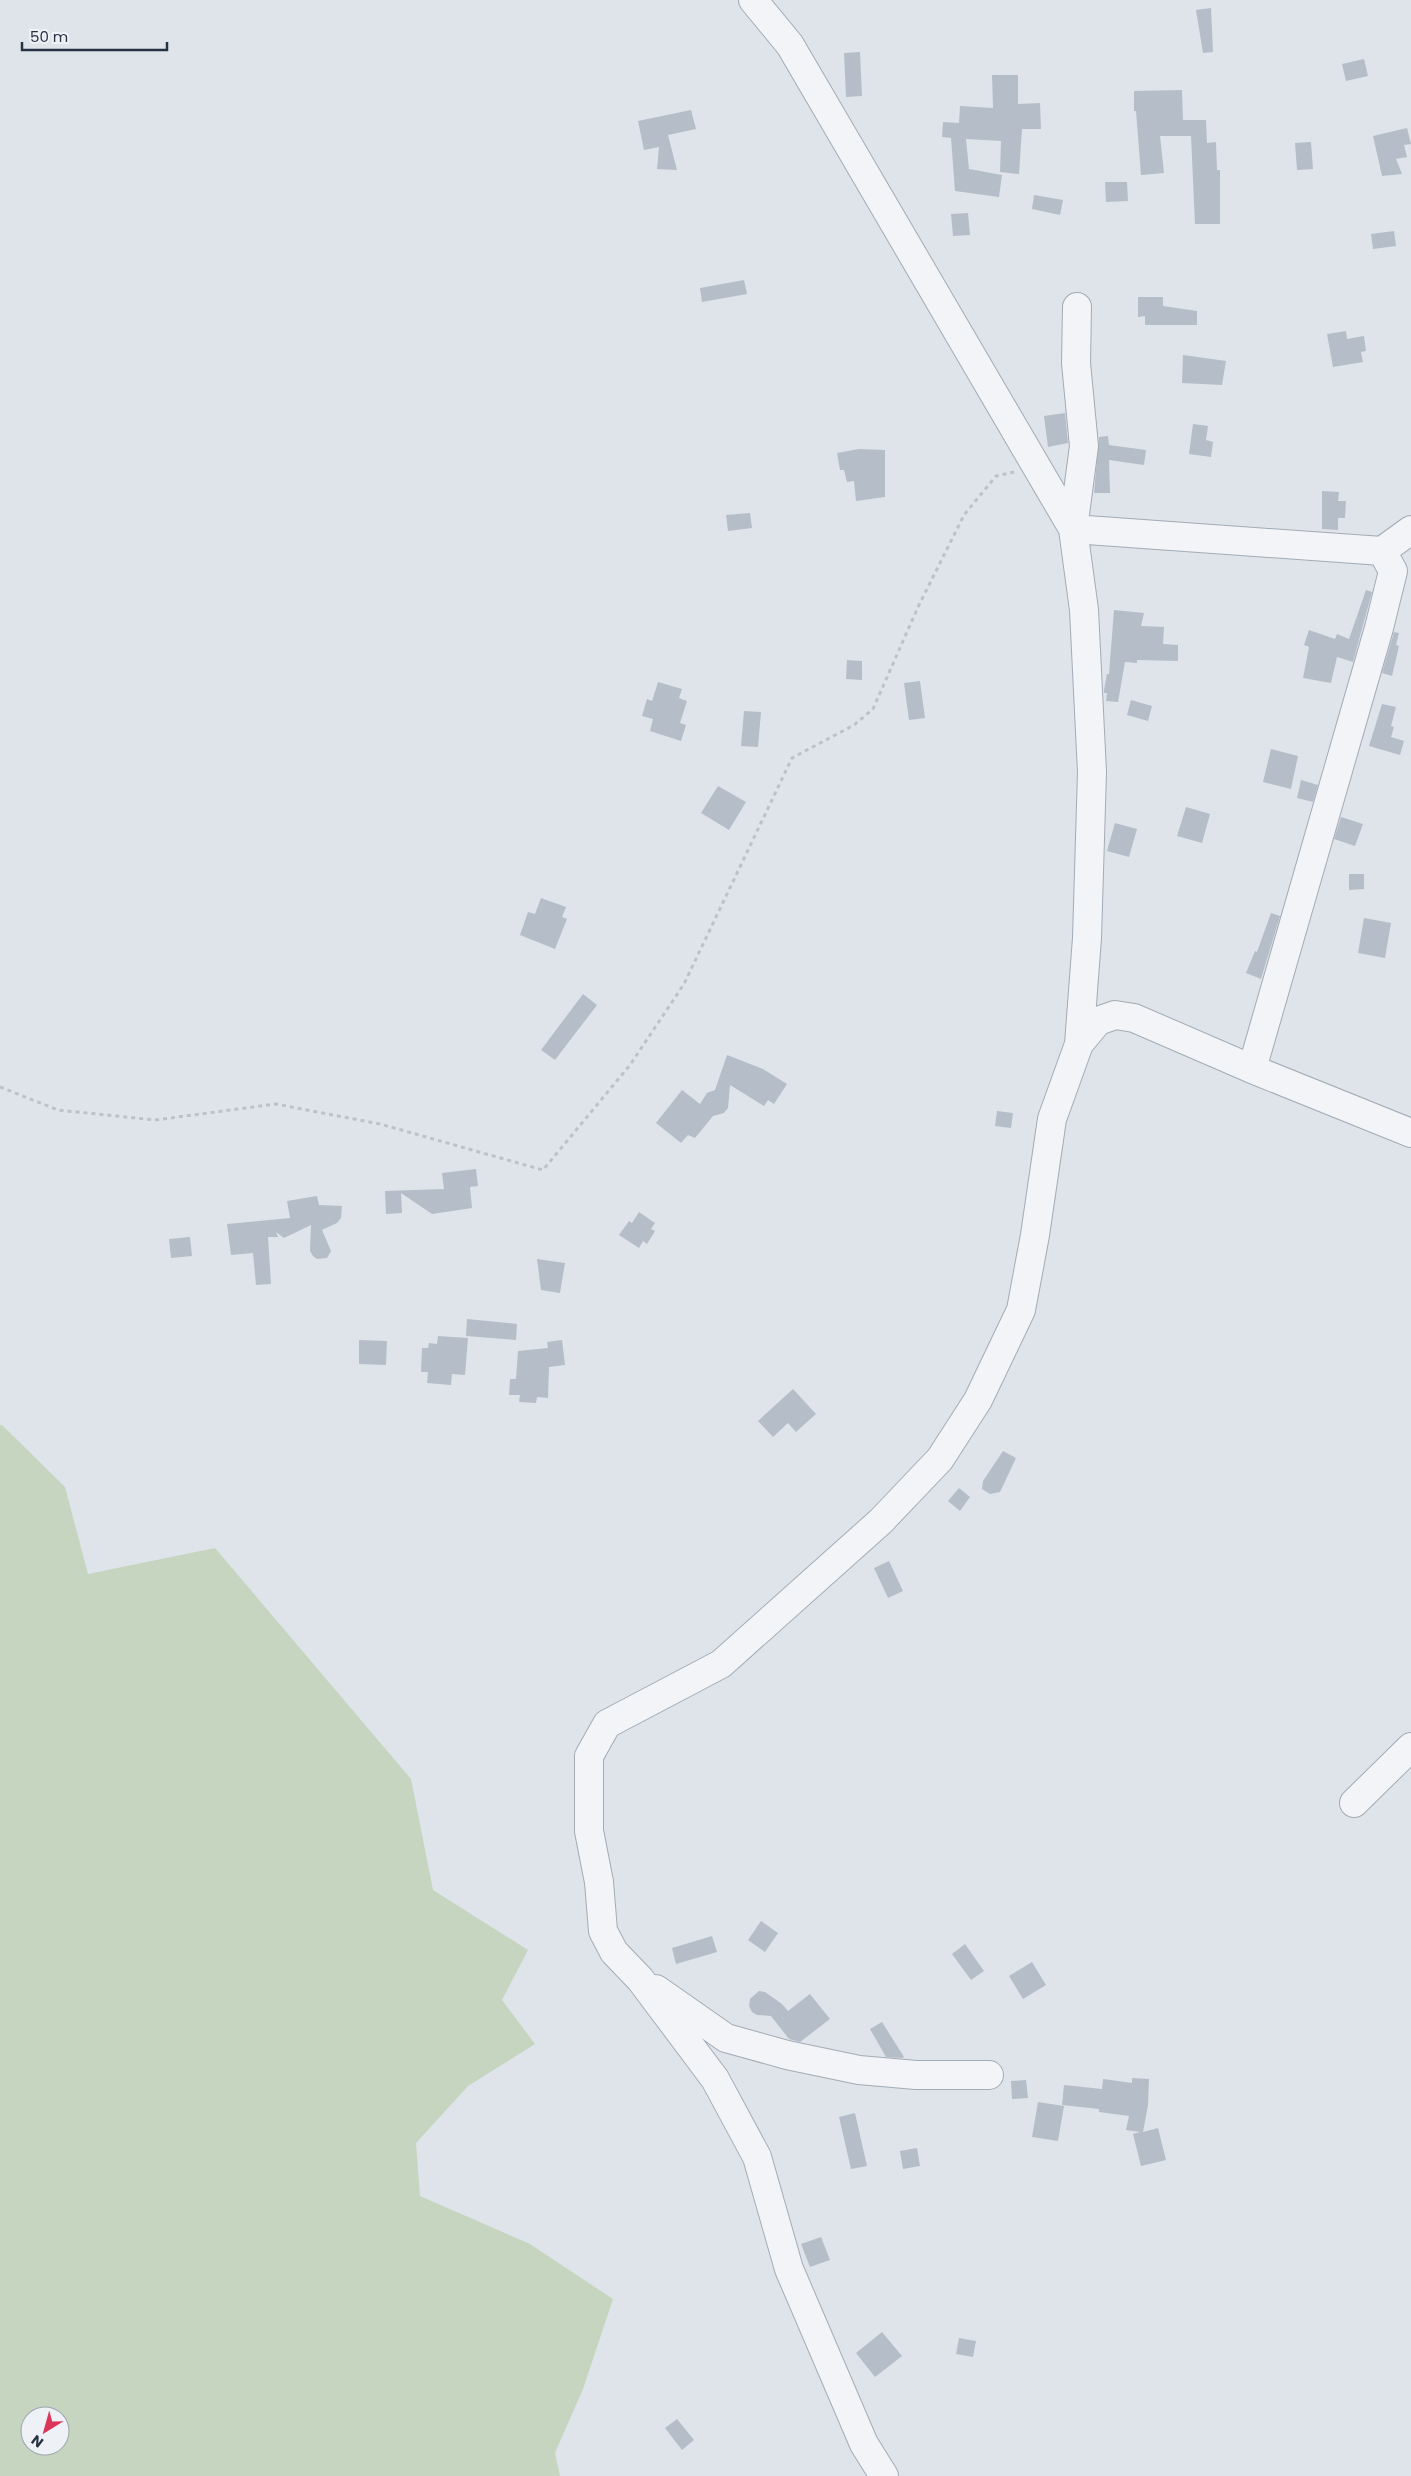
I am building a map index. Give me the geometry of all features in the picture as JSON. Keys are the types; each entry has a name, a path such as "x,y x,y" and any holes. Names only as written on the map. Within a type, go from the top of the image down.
{"street":[{"path":"753,0 790,45 1073,529"},
{"path":"884,2476 864,2444 789,2269 757,2157 715,2080 640,1979 614,1952 603,1931 599,1882 589,1831 589,1756 607,1724 721,1664 881,1521 940,1459 978,1400 1020,1310 1035,1235 1052,1119 1079,1044 1087,938 1092,772 1086,700 1084,610 1073,529 1084,446 1076,363 1077,306"},
{"path":"1073,529 1382,551 1411,530"},
{"path":"1252,1069 1379,628 1393,571 1382,551"},
{"path":"1079,1044 1098,1021 1115,1015 1134,1018 1252,1069 1411,1133"},
{"path":"1354,1803 1411,1747"},
{"path":"640,1979 726,2038 787,2055 859,2070 916,2074 989,2075"},
{"path":"715,2080 726,2038"}],"path":[{"path":"0,1087 58,1110 155,1120 276,1104 380,1124 543,1170 630,1065 684,984 792,758 854,725 872,710 918,608 964,515 996,476 1036,466"}],"green space":[{"path":"0,1425 65,1487 88,1574 215,1548 411,1779 433,1890 528,1950 502,2000 535,2044 468,2086 416,2143 420,2196 530,2244 613,2299 583,2389 555,2453 560,2476 0,2476"}],"building":[{"path":"1211,8 1213,52 1203,53 1196,10"},
{"path":"860,52 862,96 846,97 844,53"},
{"path":"1364,59 1368,76 1346,81 1342,64"},
{"path":"992,75 1018,75 1018,104 1040,103 1041,129 1022,129 1019,174 1000,172 1001,141 966,139 969,169 1002,175 999,197 955,191 951,138 942,137 943,122 959,123 960,106 993,108"},
{"path":"1182,90 1183,120 1206,120 1207,143 1216,142 1217,170 1220,170 1220,224 1195,224 1191,136 1160,136 1164,173 1141,175 1136,111 1134,111 1134,91"},
{"path":"691,110 696,129 668,135 677,170 657,169 659,147 644,150 638,121"},
{"path":"1407,128 1411,144 1404,145 1407,157 1396,159 1402,174 1382,176 1373,136"},
{"path":"1311,142 1313,169 1297,170 1295,143"},
{"path":"1105,182 1127,182 1128,201 1106,202"},
{"path":"1034,195 1063,200 1060,215 1032,209"},
{"path":"968,213 970,235 953,236 951,214"},
{"path":"1394,231 1396,246 1373,249 1371,234"},
{"path":"744,280 747,294 702,302 700,288"},
{"path":"1138,297 1163,297 1163,306 1197,311 1197,325 1145,325 1145,316 1138,317"},
{"path":"1346,331 1347,339 1364,336 1366,351 1361,352 1363,362 1333,367 1327,334"},
{"path":"1183,355 1226,361 1222,385 1182,383"},
{"path":"1065,413 1068,443 1048,447 1044,416"},
{"path":"1193,424 1208,426 1206,440 1213,442 1211,457 1189,454"},
{"path":"1108,436 1109,445 1146,450 1144,465 1109,460 1110,493 1094,493 1099,437"},
{"path":"859,449 885,450 885,497 856,501 854,481 847,482 844,470 840,470 837,453"},
{"path":"1322,491 1339,492 1338,501 1346,501 1345,518 1338,518 1338,530 1322,529"},
{"path":"750,513 752,528 728,531 726,515"},
{"path":"1366,590 1372,592 1353,662 1337,657 1331,683 1303,678 1309,647 1304,645 1309,630 1335,639 1337,634 1349,639"},
{"path":"1114,610 1144,613 1141,626 1164,627 1163,644 1178,645 1178,661 1137,660 1137,663 1125,662 1118,702 1106,701 1107,693 1104,693 1107,674 1109,674"},
{"path":"1394,632 1399,633 1396,645 1399,646 1392,676 1382,673"},
{"path":"847,660 862,661 862,680 846,679"},
{"path":"920,681 925,718 909,720 904,683"},
{"path":"658,682 682,689 679,698 687,701 680,723 686,725 681,741 650,731 653,719 642,716 647,699 652,701"},
{"path":"1131,700 1152,706 1148,721 1127,715"},
{"path":"1382,704 1396,707 1391,726 1394,727 1391,737 1404,741 1400,755 1369,746"},
{"path":"744,711 761,712 758,747 741,746"},
{"path":"1271,749 1298,756 1291,789 1263,782"},
{"path":"1301,780 1318,785 1313,802 1297,798"},
{"path":"718,786 746,802 729,830 701,813"},
{"path":"1186,807 1210,814 1202,843 1177,836"},
{"path":"1341,817 1363,824 1355,846 1334,839"},
{"path":"1115,823 1137,829 1129,857 1107,851"},
{"path":"1349,874 1364,874 1364,889 1349,890"},
{"path":"541,898 566,907 562,917 567,919 555,949 520,935 528,912 535,914"},
{"path":"1271,913 1280,916 1261,979 1246,973 1255,951 1257,952"},
{"path":"1364,918 1391,923 1385,958 1358,953"},
{"path":"583,994 597,1005 555,1060 541,1050"},
{"path":"727,1055 763,1069 787,1084 774,1104 768,1100 764,1106 730,1085 728,1108 724,1113 713,1116 695,1138 688,1135 681,1143 656,1123 682,1090 700,1104 707,1093 715,1090"},
{"path":"997,1111 1013,1113 1011,1128 995,1126"},
{"path":"476,1169 478,1186 470,1187 472,1208 432,1214 401,1193 402,1213 386,1214 385,1191 444,1189 442,1173"},
{"path":"317,1196 319,1205 342,1206 341,1218 337,1223 322,1230 331,1251 327,1258 317,1259 310,1251 311,1225 284,1238 276,1232 278,1237 268,1237 271,1284 256,1285 253,1253 231,1255 227,1224 290,1218 287,1201"},
{"path":"639,1212 655,1223 651,1229 655,1231 647,1244 643,1241 639,1248 619,1235 629,1221 632,1223"},
{"path":"190,1237 192,1256 171,1258 169,1239"},
{"path":"537,1259 565,1263 560,1293 541,1290"},
{"path":"467,1319 517,1324 516,1340 466,1336"},
{"path":"438,1336 468,1338 465,1375 452,1374 451,1385 427,1383 428,1372 421,1372 422,1348 428,1348 429,1343 437,1344"},
{"path":"359,1340 387,1341 386,1365 359,1364"},
{"path":"562,1340 565,1365 549,1367 548,1398 537,1397 536,1403 519,1402 520,1395 509,1395 510,1379 516,1379 518,1351 548,1348 547,1342"},
{"path":"793,1389 816,1414 796,1432 788,1423 773,1437 758,1421"},
{"path":"1003,1451 1016,1458 1000,1492 990,1494 982,1489 983,1481"},
{"path":"959,1488 970,1497 960,1511 948,1501"},
{"path":"889,1561 903,1591 888,1598 874,1568"},
{"path":"761,1921 778,1933 765,1952 748,1940"},
{"path":"712,1936 717,1952 676,1964 672,1948"},
{"path":"965,1944 984,1971 971,1980 952,1954"},
{"path":"1032,1962 1046,1985 1023,1999 1009,1976"},
{"path":"759,1991 765,1992 782,2004 788,2011 810,1994 830,2019 800,2042 789,2039 771,2016 757,2015 752,2012 749,2006 750,1999"},
{"path":"882,2022 904,2057 886,2057 870,2029"},
{"path":"1132,2078 1149,2079 1148,2105 1143,2132 1158,2128 1166,2160 1141,2166 1133,2134 1140,2132 1126,2130 1129,2116 1099,2112 1099,2109 1062,2105 1064,2085 1102,2089 1103,2079 1132,2083"},
{"path":"1026,2080 1028,2098 1012,2099 1011,2081"},
{"path":"1038,2102 1064,2106 1058,2141 1032,2137"},
{"path":"855,2113 867,2166 851,2169 839,2117"},
{"path":"917,2148 920,2166 903,2169 900,2151"},
{"path":"821,2237 830,2260 810,2267 801,2244"},
{"path":"882,2332 902,2356 875,2377 856,2353"},
{"path":"959,2338 976,2341 973,2357 956,2354"},
{"path":"677,2419 694,2440 682,2450 665,2428"}]}
